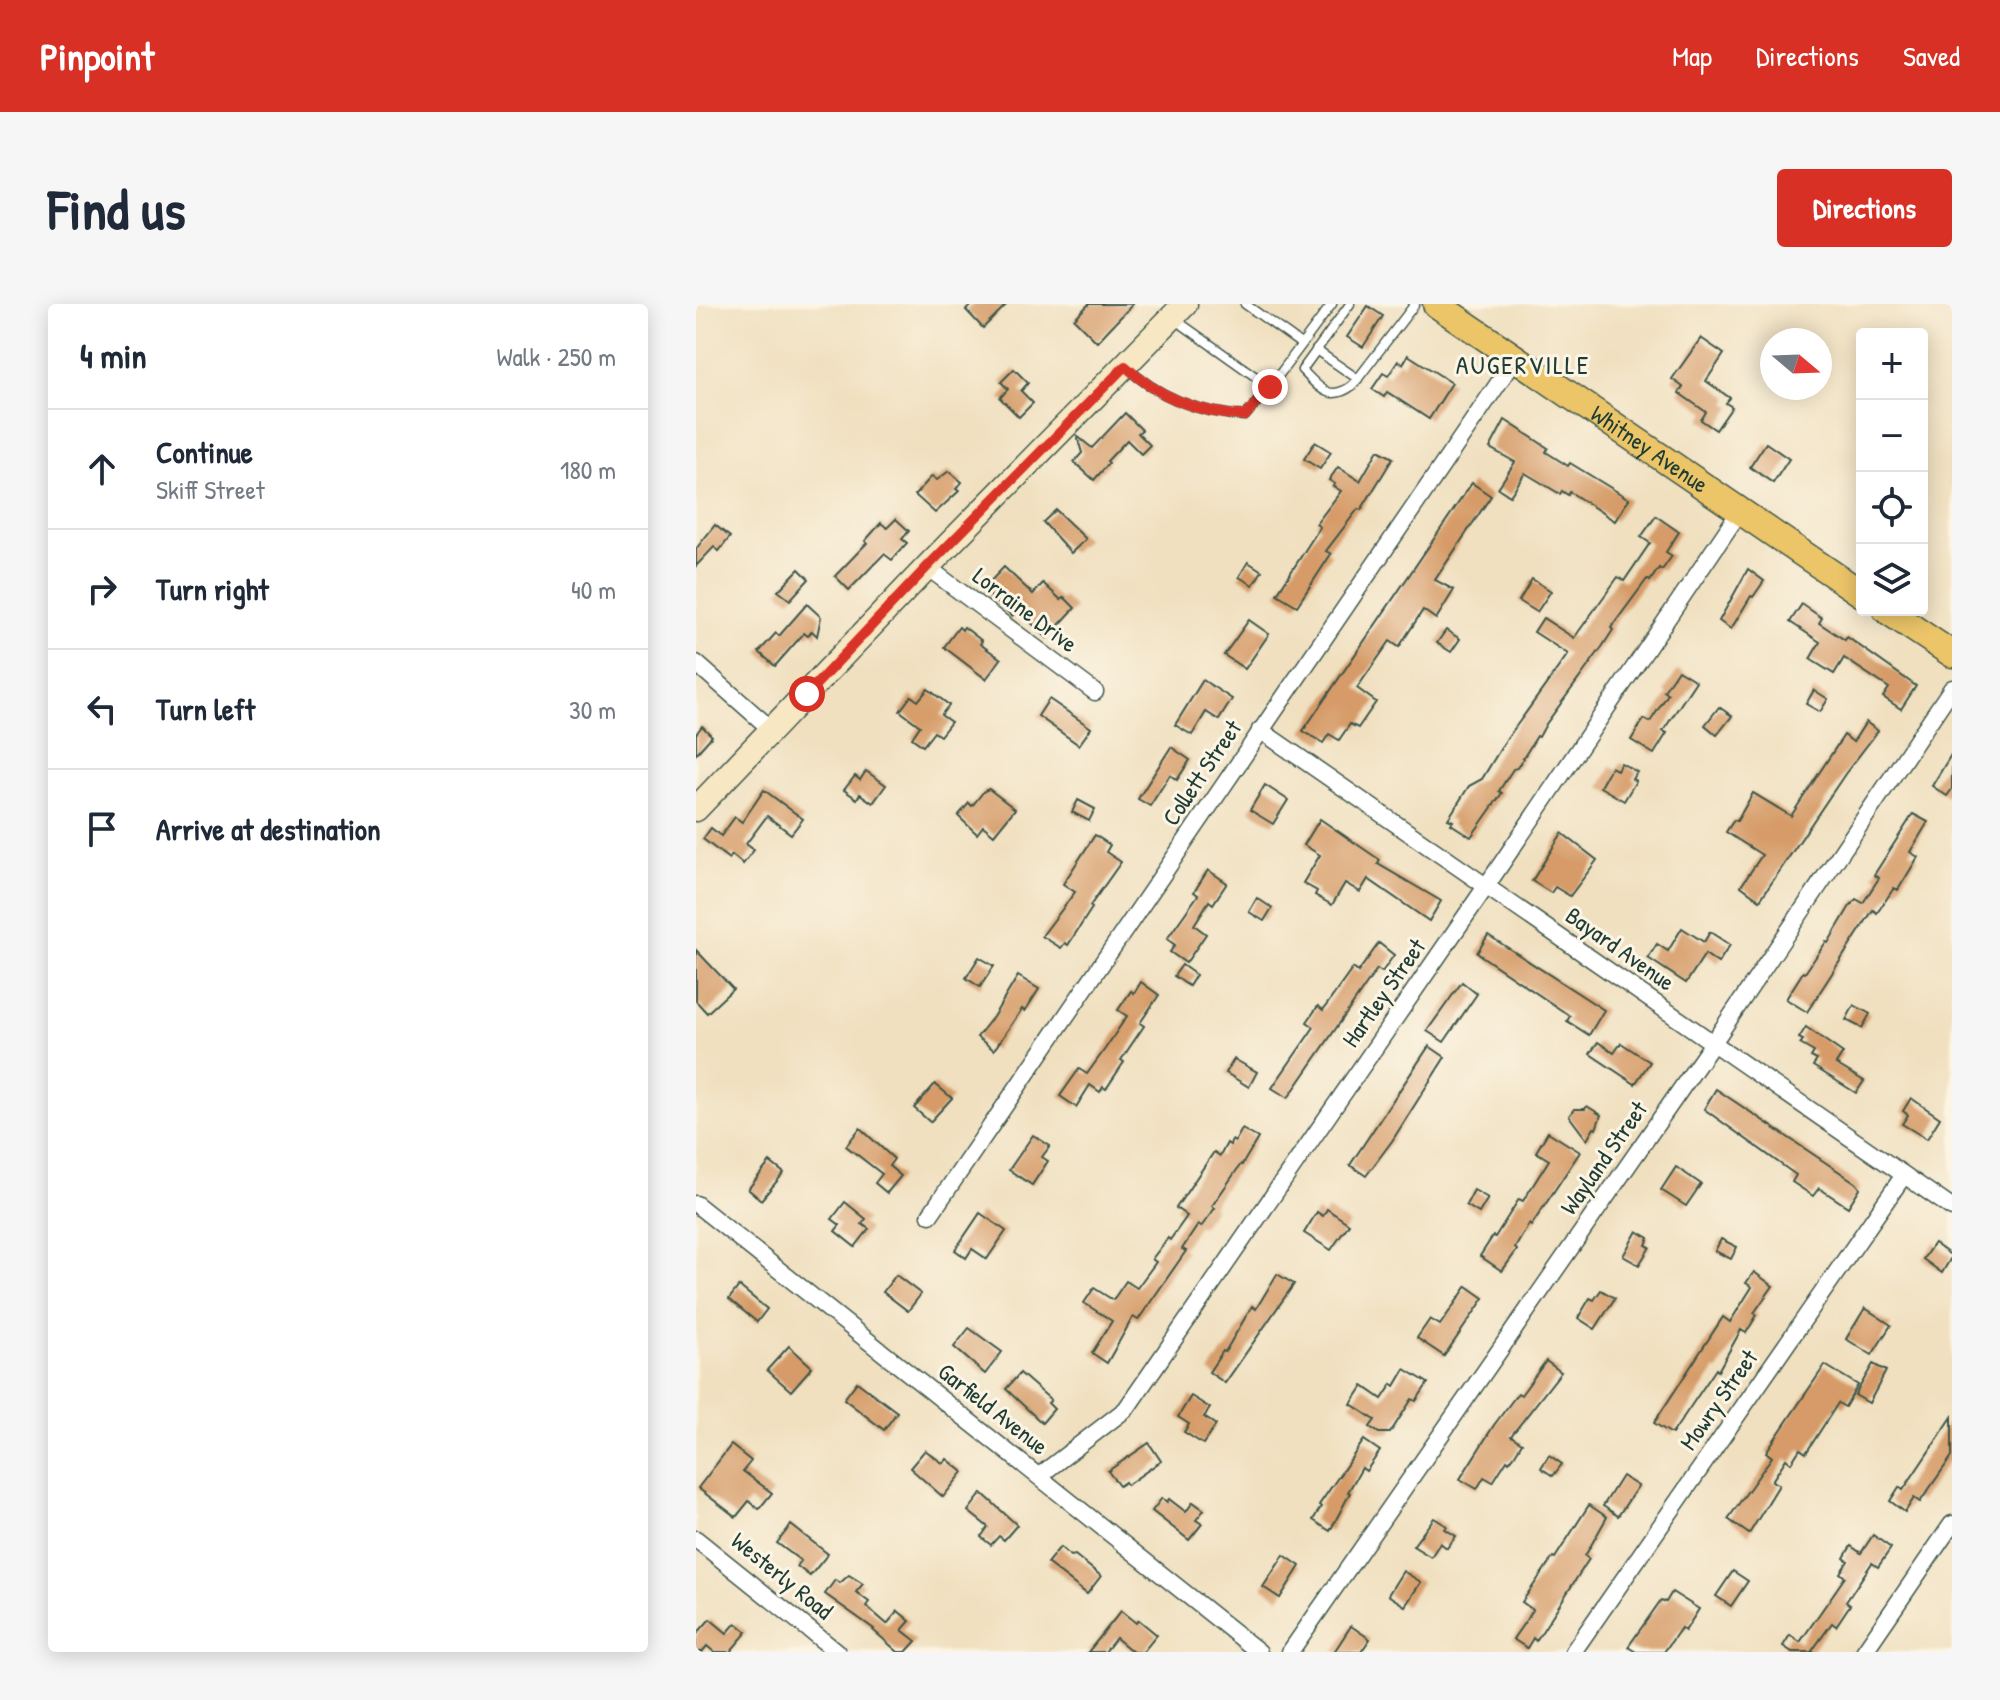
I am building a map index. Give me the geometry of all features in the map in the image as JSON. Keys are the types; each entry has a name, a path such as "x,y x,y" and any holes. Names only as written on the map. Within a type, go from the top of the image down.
{"main road":[{"name":"Whitney Avenue","path":"1447,307 1515,359 1856,590"},
{"path":"696,809 927,567 1179,311"},
{"path":"1895,616 1952,654"}],"street":[{"name":"Collett Street","path":"930,1215 1515,359"},
{"name":"Hartley Street","path":"1039,1476 1126,1409 1740,511"},
{"name":"Lorraine Drive","path":"927,567 1095,692"},
{"path":"696,663 772,730"},
{"name":"Wayland Street","path":"1290,1652 1713,1043 1952,688"},
{"name":"Bayard Avenue","path":"1260,730 1952,1208"},
{"name":"Mowry Street","path":"1573,1652 1904,1175"},
{"name":"Garfield Avenue","path":"696,1204 1259,1652"},
{"path":"1864,1652 1952,1524"},
{"name":"Westerly Road","path":"696,1539 837,1652"}],"lane":[{"path":"1245,304 1301,344"},
{"path":"1125,366 1151,387 1180,402 1218,414 1245,416 1332,304"},
{"path":"1350,304 1302,370 1317,385 1334,395 1340,395 1358,379 1415,304"},
{"path":"1179,311 1270,387"},
{"path":"1316,350 1358,379"}],"building":[{"path":"973,304 1007,304 983,328 966,310"},
{"path":"1089,304 1133,304 1097,342 1074,319"},
{"path":"1368,306 1383,316 1363,347 1347,337"},
{"path":"1701,338 1724,354 1706,381 1730,398 1726,403 1732,407 1716,430 1701,420 1706,412 1679,393 1683,387 1672,379"},
{"path":"1408,355 1452,383 1429,419 1387,392 1384,397 1372,389 1383,373 1388,376 1398,361 1403,364"},
{"path":"1014,369 1028,383 1021,391 1033,403 1019,417 1000,398 1008,389 1001,382"},
{"path":"1125,413 1142,430 1138,433 1150,445 1141,454 1127,440 1094,480 1074,462 1082,453 1077,436 1092,448"},
{"path":"1505,420 1548,448 1546,452 1629,499 1615,521 1570,492 1568,495 1562,491 1560,494 1525,473 1510,496 1498,488 1515,462 1490,448"},
{"path":"1315,442 1331,452 1320,469 1304,459"},
{"path":"1766,443 1789,459 1773,483 1750,467"},
{"path":"1378,450 1393,458 1361,510 1358,509 1326,551 1331,554 1297,606 1277,594 1320,527 1316,524 1341,491 1329,480 1338,467 1360,481"},
{"path":"949,471 962,482 956,489 959,491 935,513 915,495 932,476 937,480"},
{"path":"1472,483 1491,496 1435,580 1454,590 1436,619 1423,610 1399,647 1390,641 1357,688 1376,702 1358,728 1350,724 1339,740 1329,734 1323,743 1303,731"},
{"path":"1056,510 1086,539 1071,553 1043,522"},
{"path":"1656,516 1679,532 1666,552 1672,556 1662,570 1659,568 1650,581 1647,579 1611,628 1613,630 1602,647 1517,768 1513,769 1499,791 1502,793 1471,837 1448,819 1469,786 1482,779 1568,654 1534,632 1543,618 1574,638 1618,577 1624,581 1650,543 1641,537"},
{"path":"896,519 909,531 902,539 907,543 892,560 884,554 849,590 835,576 867,543 865,541 881,523 887,528"},
{"path":"715,525 730,537 719,551 714,547 696,566 696,549"},
{"path":"1248,562 1262,571 1253,585 1239,577"},
{"path":"1004,567 1033,594 1043,583 1075,608 1047,638 1018,610 1012,616 983,589"},
{"path":"799,569 809,579 790,600 778,591"},
{"path":"1748,569 1764,581 1731,629 1719,621"},
{"path":"1532,579 1551,591 1537,612 1519,601"},
{"path":"807,604 821,617 817,636 812,631 808,636 804,633 775,666 759,652 776,633 779,636"},
{"path":"1802,604 1822,618 1819,623 1845,640 1847,637 1916,686 1901,709 1883,697 1889,688 1844,658 1834,674 1810,659 1820,642 1790,622"},
{"path":"1249,620 1269,634 1245,669 1224,655"},
{"path":"959,627 962,630 964,627 1001,659 986,679 944,647"},
{"path":"1446,630 1460,639 1451,652 1437,643"},
{"path":"1678,670 1696,681 1663,731 1667,733 1654,754 1631,740 1644,719 1650,722 1668,694 1664,691"},
{"path":"1203,680 1232,699 1219,720 1206,712 1192,735 1175,725"},
{"path":"928,689 949,705 941,715 951,722 940,736 934,732 923,746 912,738 920,726 900,711 911,696 918,701"},
{"path":"1814,690 1828,699 1820,712 1806,704"},
{"path":"1049,699 1091,728 1079,745 1038,716"},
{"path":"1719,707 1732,716 1717,735 1705,725"},
{"path":"1866,722 1878,731 1845,774 1760,900 1741,886 1762,855 1726,832 1734,820 1737,821 1753,793 1791,816 1844,735 1853,742"},
{"path":"702,726 712,736 696,754 696,734"},
{"path":"1171,747 1190,760 1177,780 1170,775 1150,806 1138,799"},
{"path":"1952,753 1952,789 1947,796 1932,786"},
{"path":"1621,763 1637,772 1632,779 1636,781 1624,801 1600,787 1611,767 1617,770"},
{"path":"866,771 886,785 873,803 860,794 857,799 844,790 855,776 860,780"},
{"path":"1265,785 1288,800 1273,824 1250,810"},
{"path":"989,789 1015,809 994,835 983,826 977,834 958,816 969,803 972,806"},
{"path":"764,790 803,819 791,834 767,816 746,844 754,850 743,864 732,855 729,859 703,839 711,828 721,836 735,817 742,822"},
{"path":"1078,800 1095,809 1089,821 1072,812"},
{"path":"1913,814 1928,822 1910,852 1918,857 1898,890 1894,888 1877,913 1873,910 1807,1012 1786,999 1803,972 1828,943 1850,906 1856,899 1863,903 1879,878 1874,875"},
{"path":"1320,819 1380,860 1378,864 1441,901 1429,921 1368,879 1360,892 1345,883 1332,905 1315,895 1317,891 1303,883 1320,855 1304,845"},
{"path":"1562,833 1597,860 1570,896 1555,887 1551,893 1532,881"},
{"path":"1095,835 1110,845 1106,852 1121,862 1090,906 1092,908 1068,945 1065,943 1061,948 1042,936 1075,892 1063,884"},
{"path":"1208,870 1227,883 1213,904 1209,901 1194,925 1206,934 1186,963 1170,952 1175,945 1167,939 1198,895 1194,892"},
{"path":"1257,898 1272,908 1264,921 1249,912"},
{"path":"1682,928 1704,942 1710,932 1730,945 1718,963 1705,954 1686,983 1648,958 1657,944 1668,951"},
{"path":"1488,935 1604,1010 1589,1035 1567,1021 1570,1016 1477,953"},
{"path":"1379,943 1394,955 1382,972 1377,969 1288,1098 1272,1088 1314,1027 1307,1022 1318,1006 1323,1010 1353,968 1358,972"},
{"path":"696,950 733,989 707,1013 696,1001"},
{"path":"979,957 994,966 980,987 966,978"},
{"path":"1182,965 1196,975 1189,986 1174,976"},
{"path":"1018,976 1039,989 994,1050 977,1037"},
{"path":"1141,982 1159,995 1140,1023 1144,1026 1106,1089 1103,1087 1100,1092 1090,1085 1076,1107 1060,1096 1079,1069 1087,1074 1105,1049 1127,1016 1118,1010"},
{"path":"1462,982 1477,994 1444,1042 1427,1031"},
{"path":"1854,1005 1870,1014 1862,1028 1846,1020"},
{"path":"1806,1027 1843,1053 1836,1064 1864,1081 1856,1093 1813,1066 1817,1060 1811,1057 1814,1052 1800,1044 1803,1040 1799,1038"},
{"path":"1598,1042 1614,1053 1621,1043 1650,1062 1635,1084 1590,1054"},
{"path":"1429,1046 1445,1057 1366,1176 1350,1165"},
{"path":"1234,1059 1257,1072 1249,1087 1226,1073"},
{"path":"935,1084 952,1098 930,1122 914,1108"},
{"path":"1716,1089 1856,1183 1860,1188 1848,1207 1819,1188 1813,1196 1792,1182 1796,1175 1704,1109"},
{"path":"1911,1098 1940,1118 1927,1139 1902,1124 1908,1115 1903,1111"},
{"path":"1587,1106 1601,1115 1596,1129 1587,1140 1569,1116 1574,1109 1585,1109"},
{"path":"860,1128 894,1159 889,1166 901,1176 887,1193 875,1183 882,1174 846,1146"},
{"path":"1242,1129 1258,1138 1212,1206 1215,1208 1201,1227 1198,1225 1182,1249 1186,1251 1138,1320 1133,1317 1107,1363 1092,1353 1112,1321 1084,1303 1094,1288 1113,1300 1126,1281 1137,1288 1156,1262 1152,1259 1187,1216 1176,1208 1214,1152 1220,1156 1227,1143 1235,1142"},
{"path":"1548,1132 1580,1152 1531,1226 1529,1224 1515,1248 1517,1250 1502,1271 1480,1256 1519,1199 1523,1201 1549,1160 1536,1152"},
{"path":"1033,1135 1050,1146 1042,1157 1048,1161 1032,1185 1009,1170"},
{"path":"770,1162 784,1173 761,1200 748,1189"},
{"path":"1676,1167 1701,1184 1686,1206 1661,1190"},
{"path":"1474,1190 1488,1198 1479,1213 1466,1205"},
{"path":"845,1202 866,1219 862,1224 869,1229 855,1247 835,1231 840,1225 832,1219"},
{"path":"1327,1209 1349,1224 1331,1250 1304,1233 1317,1212 1323,1216"},
{"path":"980,1213 1006,1231 987,1259 972,1249 966,1258 955,1250"},
{"path":"1637,1231 1649,1238 1646,1245 1650,1247 1639,1265 1623,1256"},
{"path":"1721,1239 1737,1247 1731,1259 1715,1251"},
{"path":"1934,1243 1952,1256 1942,1273 1923,1259"},
{"path":"1754,1272 1773,1286 1754,1313 1757,1315 1746,1333 1741,1330 1718,1371 1716,1369 1672,1434 1654,1423 1723,1317 1730,1322 1752,1287 1746,1283"},
{"path":"1277,1274 1294,1284 1225,1383 1209,1372 1225,1352 1252,1306 1256,1309"},
{"path":"896,1275 921,1294 908,1311 883,1292"},
{"path":"739,1286 767,1309 757,1322 729,1299"},
{"path":"1467,1286 1484,1298 1444,1356 1417,1338 1430,1319 1440,1325"},
{"path":"1601,1290 1615,1298 1595,1329 1578,1318 1590,1298 1594,1300"},
{"path":"1865,1308 1891,1325 1872,1355 1846,1339"},
{"path":"969,1328 1002,1352 985,1374 954,1347"},
{"path":"789,1346 812,1367 791,1391 767,1370"},
{"path":"1546,1361 1561,1372 1511,1436 1522,1443 1514,1456 1509,1462 1507,1460 1493,1482 1484,1477 1477,1489 1460,1479 1494,1425"},
{"path":"1873,1364 1886,1371 1869,1403 1855,1395"},
{"path":"1825,1365 1858,1385 1845,1407 1838,1403 1806,1453 1800,1449 1791,1463 1786,1459 1772,1481 1779,1485 1749,1534 1728,1519 1772,1457 1766,1452"},
{"path":"1405,1369 1428,1383 1416,1401 1412,1399 1390,1433 1379,1433 1370,1427 1375,1420 1351,1404 1363,1386 1382,1399 1392,1384 1395,1386"},
{"path":"1020,1373 1051,1400 1048,1403 1054,1409 1042,1423 1006,1389"},
{"path":"857,1382 897,1412 884,1430 844,1399"},
{"path":"1191,1396 1210,1408 1204,1417 1216,1425 1203,1444 1184,1432 1189,1424 1178,1417"},
{"path":"1952,1417 1952,1456 1920,1502 1914,1498 1905,1512 1890,1501 1899,1487 1903,1490"},
{"path":"1364,1440 1380,1451 1366,1471 1362,1468 1330,1531 1313,1520 1321,1507 1319,1505"},
{"path":"1149,1443 1161,1461 1127,1485 1125,1482 1119,1486 1108,1471"},
{"path":"731,1445 751,1461 743,1471 772,1493 759,1509 749,1501 736,1517 698,1488"},
{"path":"925,1450 941,1462 947,1459 963,1472 943,1497 910,1468"},
{"path":"1549,1455 1562,1464 1553,1476 1541,1468"},
{"path":"1622,1476 1638,1486 1618,1516 1603,1506"},
{"path":"982,1493 1017,1525 1004,1540 999,1536 991,1545 981,1537 988,1527 968,1511"},
{"path":"1162,1498 1167,1502 1169,1499 1186,1512 1193,1502 1204,1510 1196,1520 1202,1524 1189,1540 1152,1511"},
{"path":"1589,1505 1607,1517 1585,1556 1589,1559 1536,1641 1533,1638 1527,1648 1513,1639 1533,1610 1522,1602"},
{"path":"1434,1518 1456,1536 1447,1548 1440,1543 1431,1557 1413,1546"},
{"path":"791,1525 828,1554 810,1576 797,1566 801,1561 777,1543"},
{"path":"1873,1535 1891,1548 1878,1567 1872,1563 1846,1602 1850,1605 1836,1626 1832,1623 1814,1652 1792,1652 1783,1646 1790,1635 1800,1642 1845,1577 1840,1573 1848,1561 1844,1558 1851,1546 1861,1553"},
{"path":"1060,1547 1101,1576 1087,1594 1047,1563"},
{"path":"1284,1555 1300,1566 1280,1598 1263,1587"},
{"path":"1403,1571 1421,1582 1405,1606 1388,1595"},
{"path":"1733,1571 1748,1581 1731,1606 1716,1596"},
{"path":"849,1575 863,1584 856,1592 869,1602 866,1606 887,1624 898,1611 910,1621 902,1630 916,1641 906,1652 898,1652 874,1629 825,1594 835,1580 840,1583"},
{"path":"1672,1592 1699,1609 1685,1631 1681,1628 1664,1652 1636,1652 1628,1647 1661,1600 1666,1602"},
{"path":"1121,1611 1136,1623 1139,1620 1157,1635 1143,1652 1133,1652 1116,1638 1105,1652 1088,1652"},
{"path":"710,1619 727,1633 736,1623 747,1632 730,1652 714,1652 707,1646 702,1652 696,1652 696,1635"},
{"path":"1351,1626 1370,1639 1361,1652 1334,1652"}],"district":[{"name":"AUGERVILLE","path":"1523,365"}],"route":[{"path":"807,694 1125,366 1151,387 1180,402 1218,414 1245,416 1270,387"}]}
